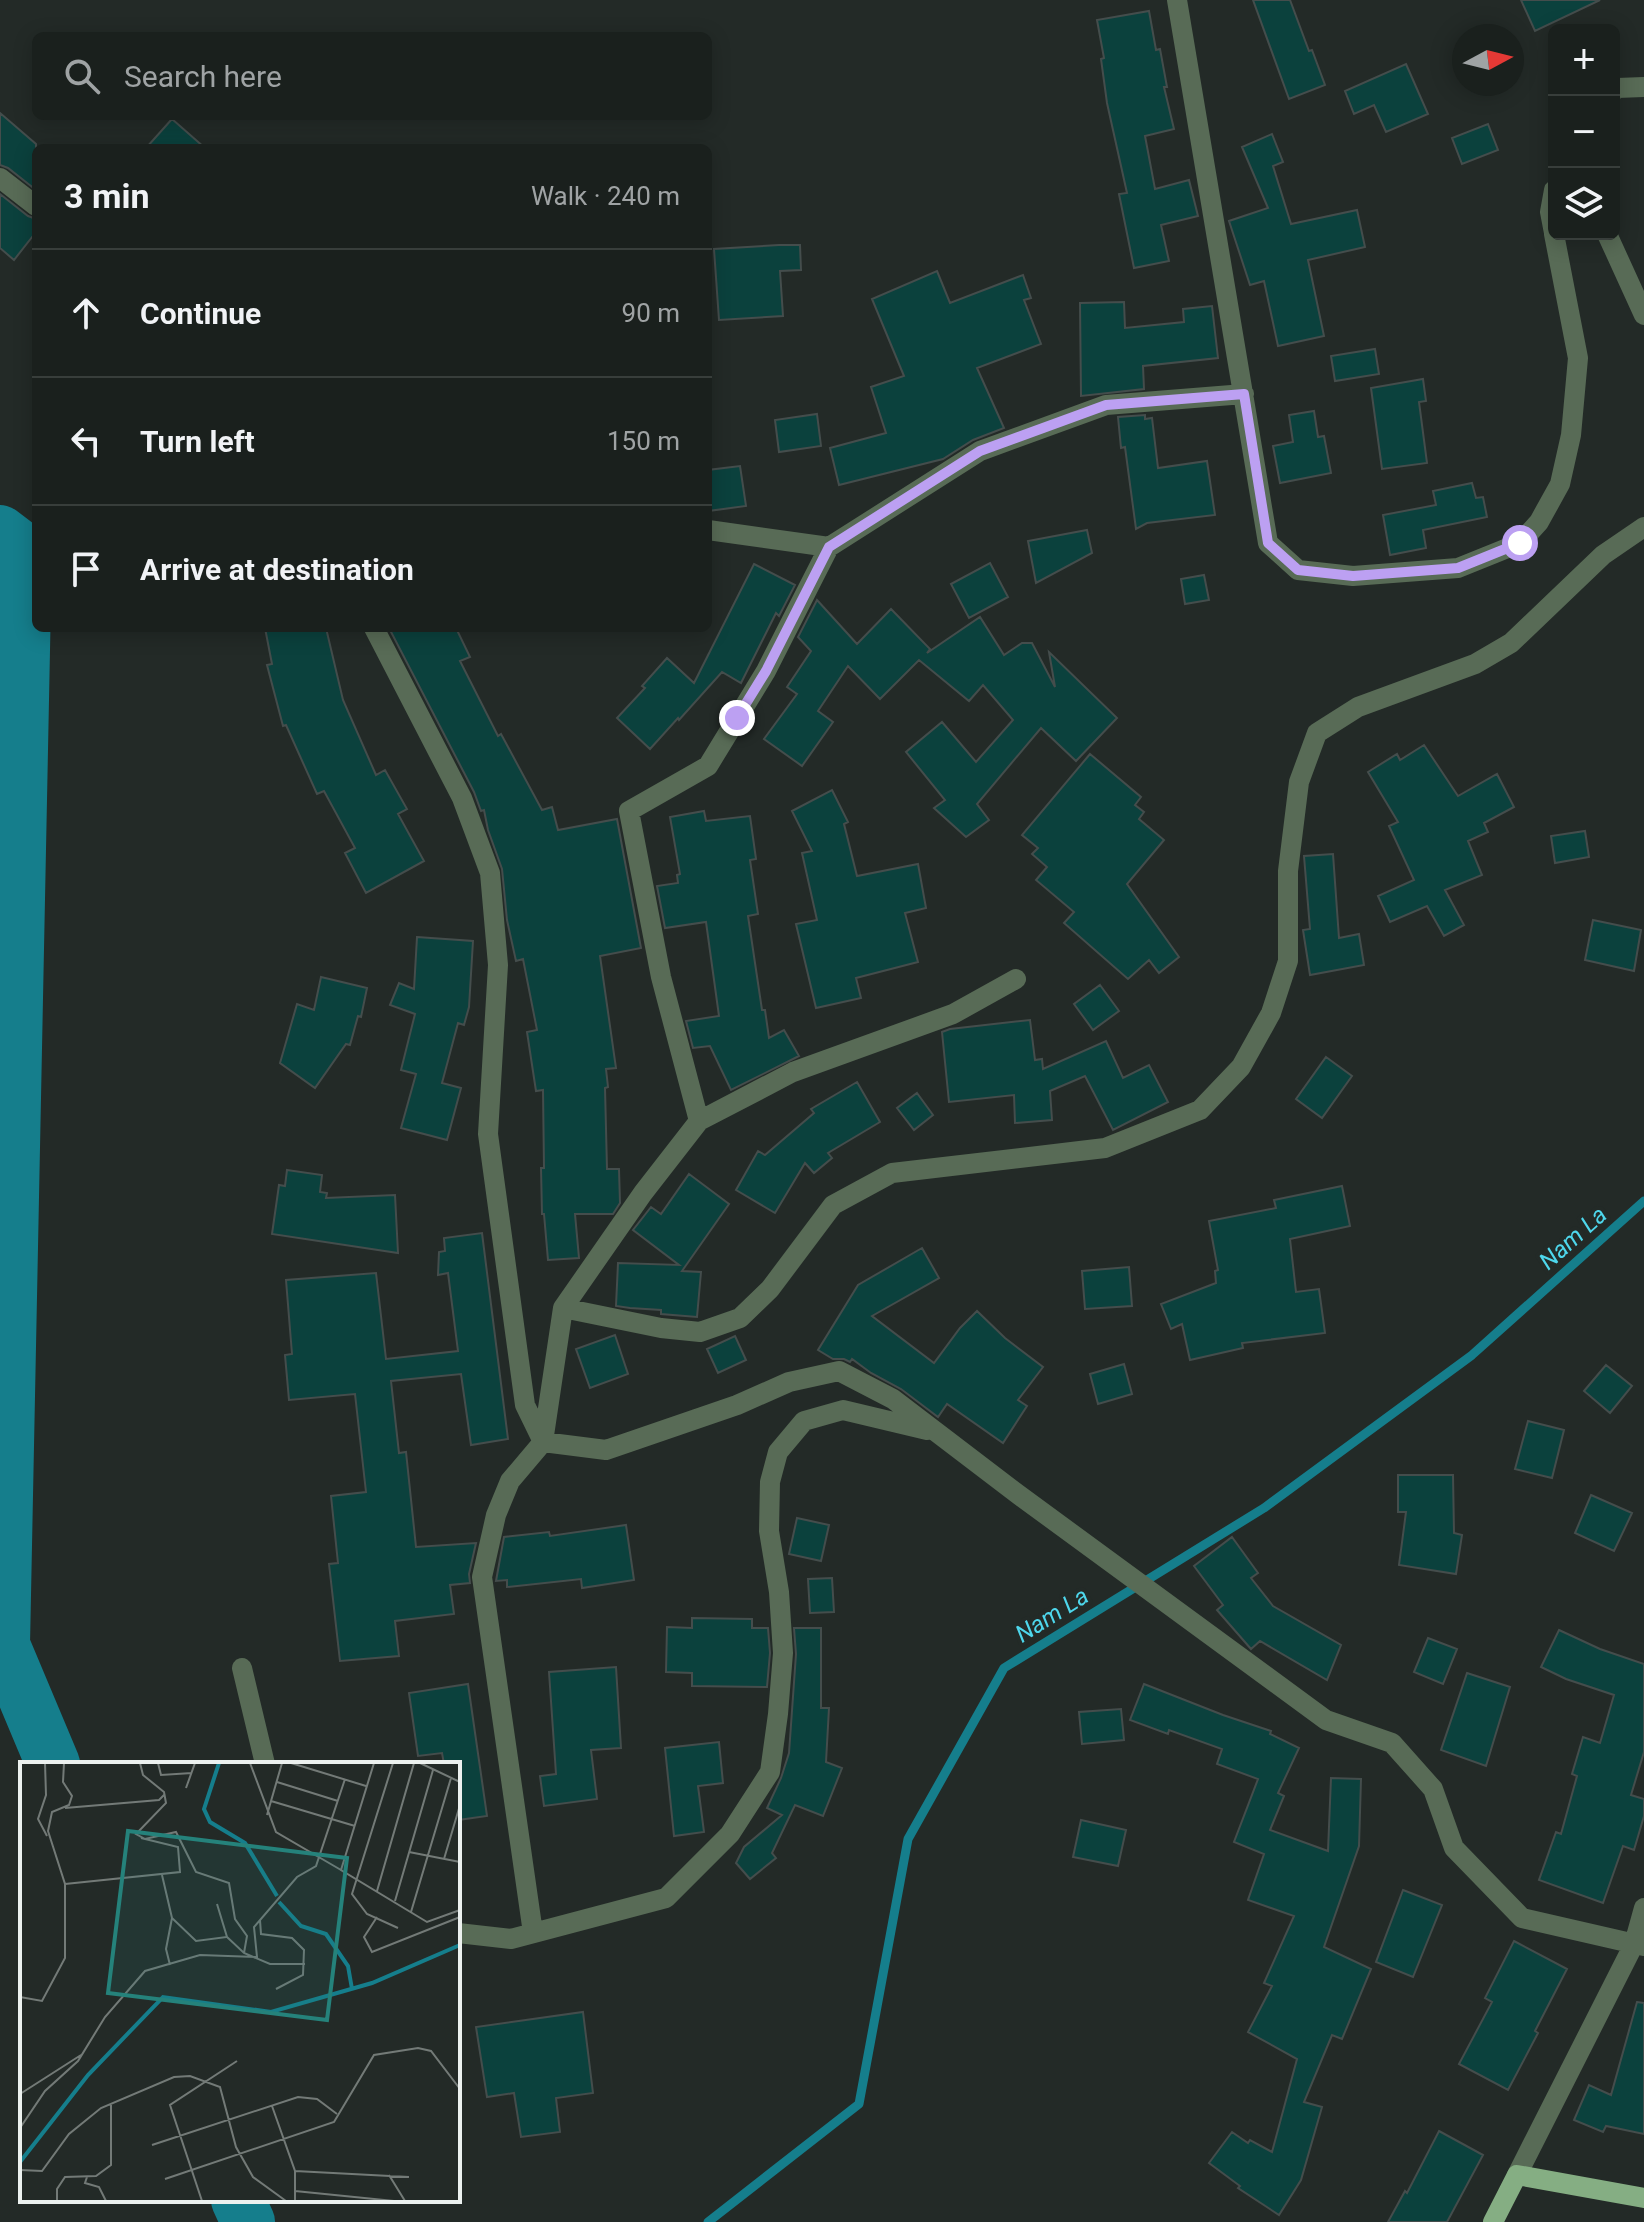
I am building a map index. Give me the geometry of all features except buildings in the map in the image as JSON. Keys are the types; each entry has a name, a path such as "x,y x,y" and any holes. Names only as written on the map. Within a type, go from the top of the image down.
{"main road":[{"path":"1493,2222 1517,2175 1644,2198"}],"street":[{"path":"1177,0 1268,543 1298,570 1353,576 1458,568 1520,543 1539,522 1560,484 1571,435 1578,358 1555,240"},
{"path":"1620,88 1644,87"},
{"path":"0,178 32,203"},
{"path":"1610,240 1644,315"},
{"path":"699,1121 661,977 629,811 708,766 766,671 829,547 980,451 1106,405 1244,394"},
{"path":"563,1308 661,1328 700,1332 740,1318 770,1289 833,1205 892,1173 1105,1148 1200,1110 1241,1067 1271,1013 1288,961 1288,871 1295,812 1299,782 1317,733 1358,707 1475,664 1511,643 1603,555 1644,527"},
{"path":"712,531 829,547"},
{"path":"376,632 462,798 490,873 498,965 488,1134 525,1405 543,1442"},
{"path":"533,1933 482,1577 496,1515 510,1481 543,1442 563,1308 643,1193 699,1121 793,1072 953,1014 1016,979"},
{"path":"543,1442 606,1450 737,1405 789,1382 839,1371 893,1399 1326,1720 1392,1743 1433,1789 1454,1848 1522,1918 1639,1945"},
{"path":"460,1933 511,1939 666,1898 730,1834 770,1772 783,1653 779,1592 769,1531 770,1482 778,1452 804,1421 843,1410 937,1432"},
{"path":"242,1668 265,1762"},
{"path":"1517,2175 1639,1945 1644,1908"}],"waterway":[{"path":"0,532 25,551 3,1645 52,1762"},
{"name":"Nam La","path":"708,2222 859,2104 908,1839 1004,1668 1264,1508 1472,1355 1644,1201"},
{"path":"239,2202 248,2222"}],"route":[{"path":"737,718 766,671 829,547 980,451 1106,405 1244,394 1268,543 1298,570 1353,576 1458,568 1520,543"}]}
